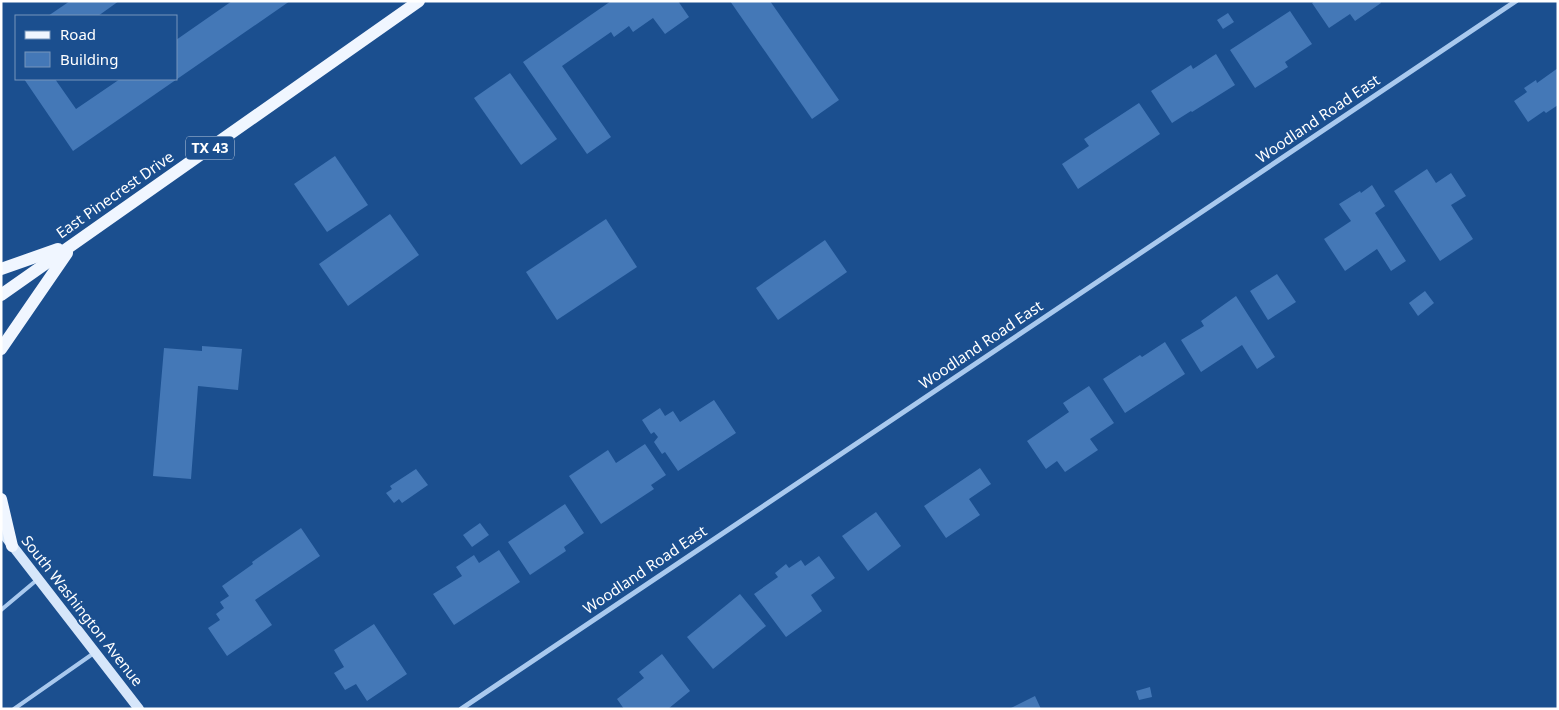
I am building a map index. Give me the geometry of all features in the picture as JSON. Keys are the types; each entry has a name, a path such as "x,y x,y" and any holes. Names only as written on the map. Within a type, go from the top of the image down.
{"main road":[{"name":"East Pinecrest Drive","path":"1,295 419,1"},
{"path":"1,269 73,245"},
{"path":"1,349 73,245"},
{"path":"1,499 12,546"},
{"path":"1,538 12,546"}],"street":[{"name":"Woodland Road East","path":"461,709 1516,1"},
{"name":"South Washington Avenue","path":"1,531 139,709"}],"lane":[{"path":"1,610 38,578"},
{"path":"14,709 95,652"}],"building":[{"path":"70,1 119,1 99,15 49,15"},
{"path":"232,1 290,1 178,78 178,39"},
{"path":"611,1 678,1 689,17 665,34 653,18 633,32 629,26 614,37 611,32 562,66 611,137 587,154 523,62"},
{"path":"730,1 770,1 839,100 812,119"},
{"path":"1315,1 1380,1 1381,3 1355,21 1350,14 1329,28 1312,3"},
{"path":"1290,11 1312,44 1285,62 1288,67 1255,88 1230,50"},
{"path":"1228,13 1234,22 1223,29 1217,20"},
{"path":"1216,54 1235,85 1172,123 1151,91 1191,65 1193,69"},
{"path":"1558,68 1558,105 1546,113 1544,111 1528,122 1514,101 1527,92 1524,88 1536,80 1537,83"},
{"path":"510,73 557,139 521,165 474,98"},
{"path":"25,80 56,80 76,109 119,80 176,80 73,151"},
{"path":"1139,103 1160,134 1078,189 1062,164 1089,146 1084,139"},
{"path":"335,156 368,205 327,232 294,184"},
{"path":"1427,169 1436,183 1451,173 1466,196 1451,205 1473,239 1440,261 1394,191"},
{"path":"1372,185 1385,206 1375,213 1406,261 1391,271 1377,249 1345,271 1324,239 1351,221 1339,204"},
{"path":"390,214 419,255 348,306 319,264"},
{"path":"606,219 637,267 557,320 526,272"},
{"path":"825,240 847,272 778,320 756,288"},
{"path":"1277,274 1296,302 1268,320 1250,291"},
{"path":"1425,291 1434,303 1418,316 1409,303"},
{"path":"1236,296 1275,357 1257,369 1242,345 1201,372 1181,340 1204,326 1201,321"},
{"path":"1165,342 1185,374 1125,413 1103,379 1140,355 1142,357"},
{"path":"202,346 242,349 238,390 198,386 191,479 153,476 164,348 202,351"},
{"path":"1089,386 1114,423 1090,439 1098,450 1065,472 1057,461 1046,469 1027,441 1069,412 1063,403"},
{"path":"714,400 736,433 678,471 665,452 662,454 654,442 658,437 654,432 651,434 642,420 660,408 665,416 673,411 680,422"},
{"path":"645,444 666,475 651,485 654,489 601,524 569,476 608,450 616,463"},
{"path":"980,468 991,484 969,499 980,515 946,538 924,506"},
{"path":"416,469 428,485 402,503 399,499 394,503 386,493 392,489 390,486"},
{"path":"565,504 584,533 564,547 566,551 530,575 508,542"},
{"path":"876,512 901,546 868,571 842,536"},
{"path":"480,523 489,535 472,547 463,535"},
{"path":"301,528 320,556 255,600 272,625 227,656 208,628 220,620 216,614 224,608 220,602 229,596 222,586 253,564 252,562"},
{"path":"499,550 520,582 454,625 433,594 462,576 456,567 474,555 479,563"},
{"path":"819,556 835,578 811,595 822,611 786,637 754,594 778,577 775,573 786,564 789,568 801,560 805,566"},
{"path":"740,594 766,626 713,669 687,637"},
{"path":"374,624 407,674 367,701 356,684 345,690 334,673 344,667 334,650"},
{"path":"662,654 690,691 668,709 624,709 617,699 644,678 639,672"},
{"path":"1150,687 1152,697 1139,700 1136,691"},
{"path":"1035,696 1041,709 1009,709"}]}
